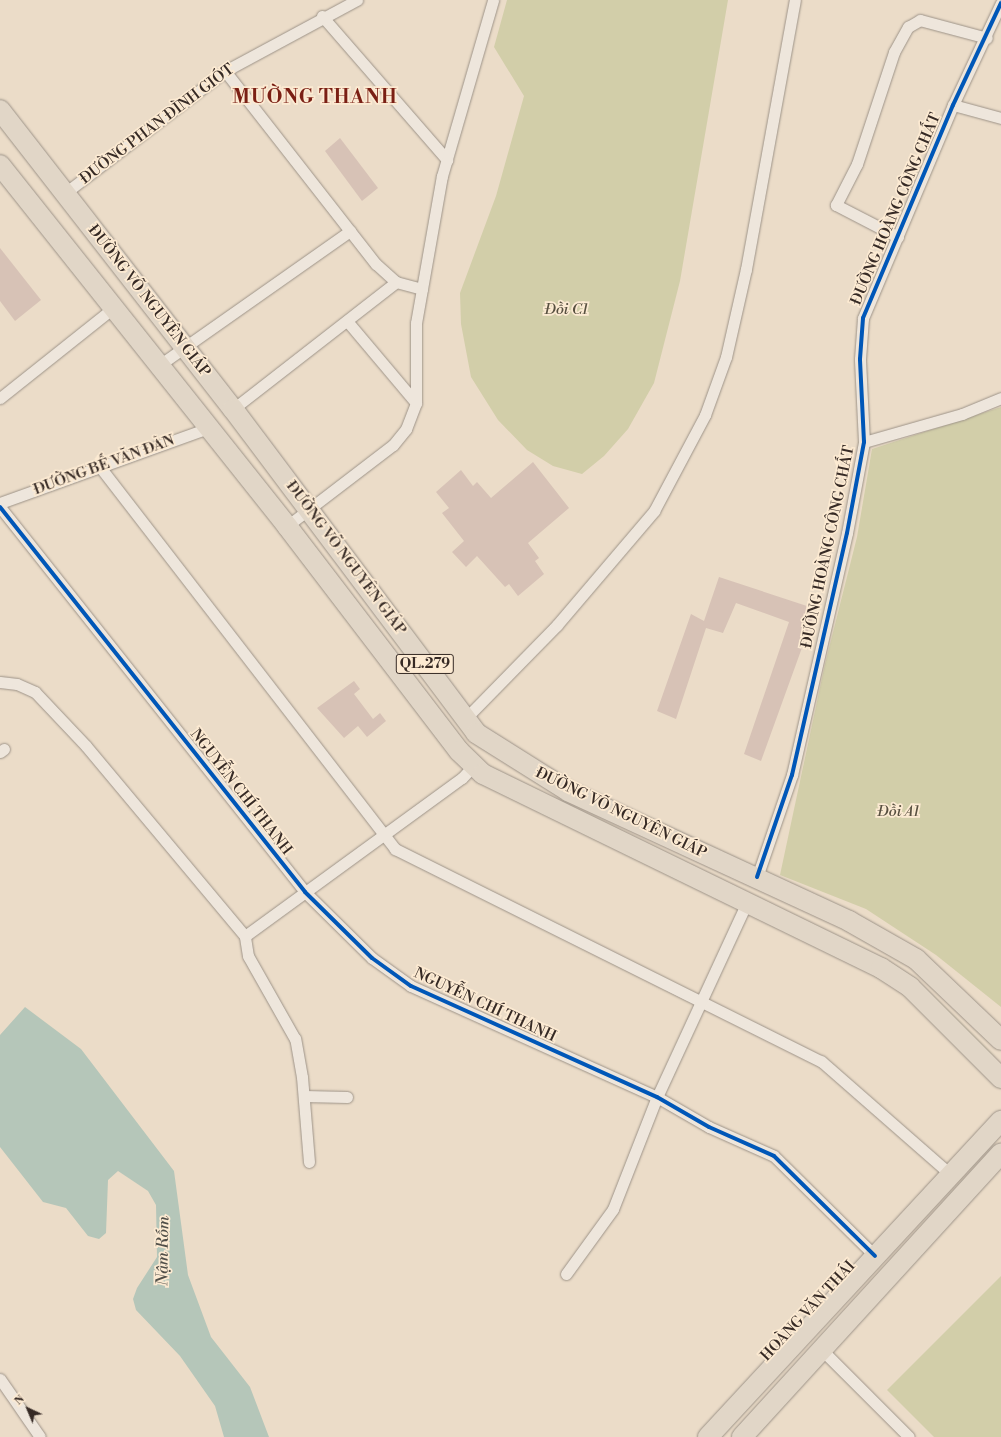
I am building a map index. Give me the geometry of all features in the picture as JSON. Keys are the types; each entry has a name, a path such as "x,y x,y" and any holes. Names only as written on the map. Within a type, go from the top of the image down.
{"highway":[{"name":"ĐƯỜNG VÕ NGUYÊN GIÁP","path":"0,110 233,409 476,733 540,776 757,877 916,959 1001,1040"},
{"name":"ĐƯỜNG VÕ NGUYÊN GIÁP","path":"0,165 158,366 287,526 459,751 483,774 531,799 849,950 910,988 1001,1078"},
{"path":"208,428 233,409"},
{"path":"358,619 380,603"},
{"path":"747,902 757,877"},
{"name":"HOÀNG VĂN THÁI","path":"708,1437 1001,1121"},
{"path":"742,1437 878,1286 1001,1153"},
{"path":"878,1286 875,1256 907,1255"}],"street":[{"name":"ĐƯỜNG PHAN ĐÌNH GIÓT","path":"65,193 225,71 322,16 357,0"},
{"path":"287,526 310,510 393,445 406,429 416,403 416,323 447,160 493,0"},
{"path":"466,718 557,625 654,511 705,415 726,356 746,268 795,0"},
{"name":"ĐƯỜNG HOÀNG CÔNG CHẤT","path":"757,877 792,775 847,533 864,442 863,318 953,105 987,38 1001,3"},
{"path":"322,16 447,160"},
{"path":"898,237 836,205 857,164 894,52 908,27 920,20 987,38"},
{"path":"225,71 376,264 396,282 422,289"},
{"path":"953,105 1001,118"},
{"path":"158,366 184,346 350,231"},
{"path":"233,409 396,282"},
{"path":"0,398 112,308"},
{"path":"347,321 416,403"},
{"path":"864,442 962,414 1001,398"},
{"name":"ĐƯỜNG BẾ VĂN ĐÀN","path":"0,503 208,428"},
{"path":"100,467 395,849 433,870 821,1061 951,1175"},
{"name":"NGUYỄN CHÍ THANH","path":"0,507 305,892 372,958 412,986 657,1097 709,1127 774,1156 875,1256"},
{"path":"0,682 18,684 35,692 86,746 245,936 248,956 289,1024 304,1096 309,1162"},
{"path":"245,936 383,834 462,778 474,765"},
{"path":"566,1274 613,1209 657,1097 747,902"},
{"path":"304,1096 347,1097"},
{"path":"821,1349 909,1437"},
{"path":"0,1379 40,1437"}],"green space":[{"name":"Đồi C1","path":"507,0 728,0 680,281 654,383 628,429 604,456 582,474 553,466 527,450 498,420 471,377 461,324 460,293 496,196 524,96 494,47"},
{"name":"Đồi A1","path":"1001,407 1001,1007 936,955 866,909 780,875 825,664 857,537 872,449"},
{"path":"1001,1276 1001,1437 934,1437 887,1390"}],"water":[{"name":"Nậm Rốm","path":"25,1007 81,1049 174,1171 188,1275 211,1337 250,1387 269,1437 224,1437 215,1406 180,1356 136,1310 133,1299 137,1288 157,1257 156,1205 148,1191 118,1171 108,1180 106,1233 99,1239 88,1236 66,1208 43,1202 0,1147 0,1035"}],"building":[{"path":"340,138 378,188 362,201 325,151"},
{"path":"0,248 41,300 15,321 0,301"},
{"path":"533,462 569,508 528,543 539,558 535,561 544,574 518,596 509,584 505,587 477,556 466,567 452,552 464,541 442,513 449,508 436,492 461,470 473,486 477,482 491,498"},
{"path":"719,577 816,609 761,761 744,754 789,622 736,603 723,633 706,628 676,719 657,711 691,614 704,621"},
{"path":"354,681 360,689 354,694 373,719 380,713 386,721 367,737 358,726 344,738 317,708"}],"cycle path":[{"path":"757,877 792,775 847,533 864,442 860,359 863,318 953,105 1001,3"},
{"path":"0,507 305,892 372,958 411,986 657,1097 709,1127 774,1156 875,1256"}],"district":[{"name":"MƯỜNG THANH","path":"315,98"}]}
